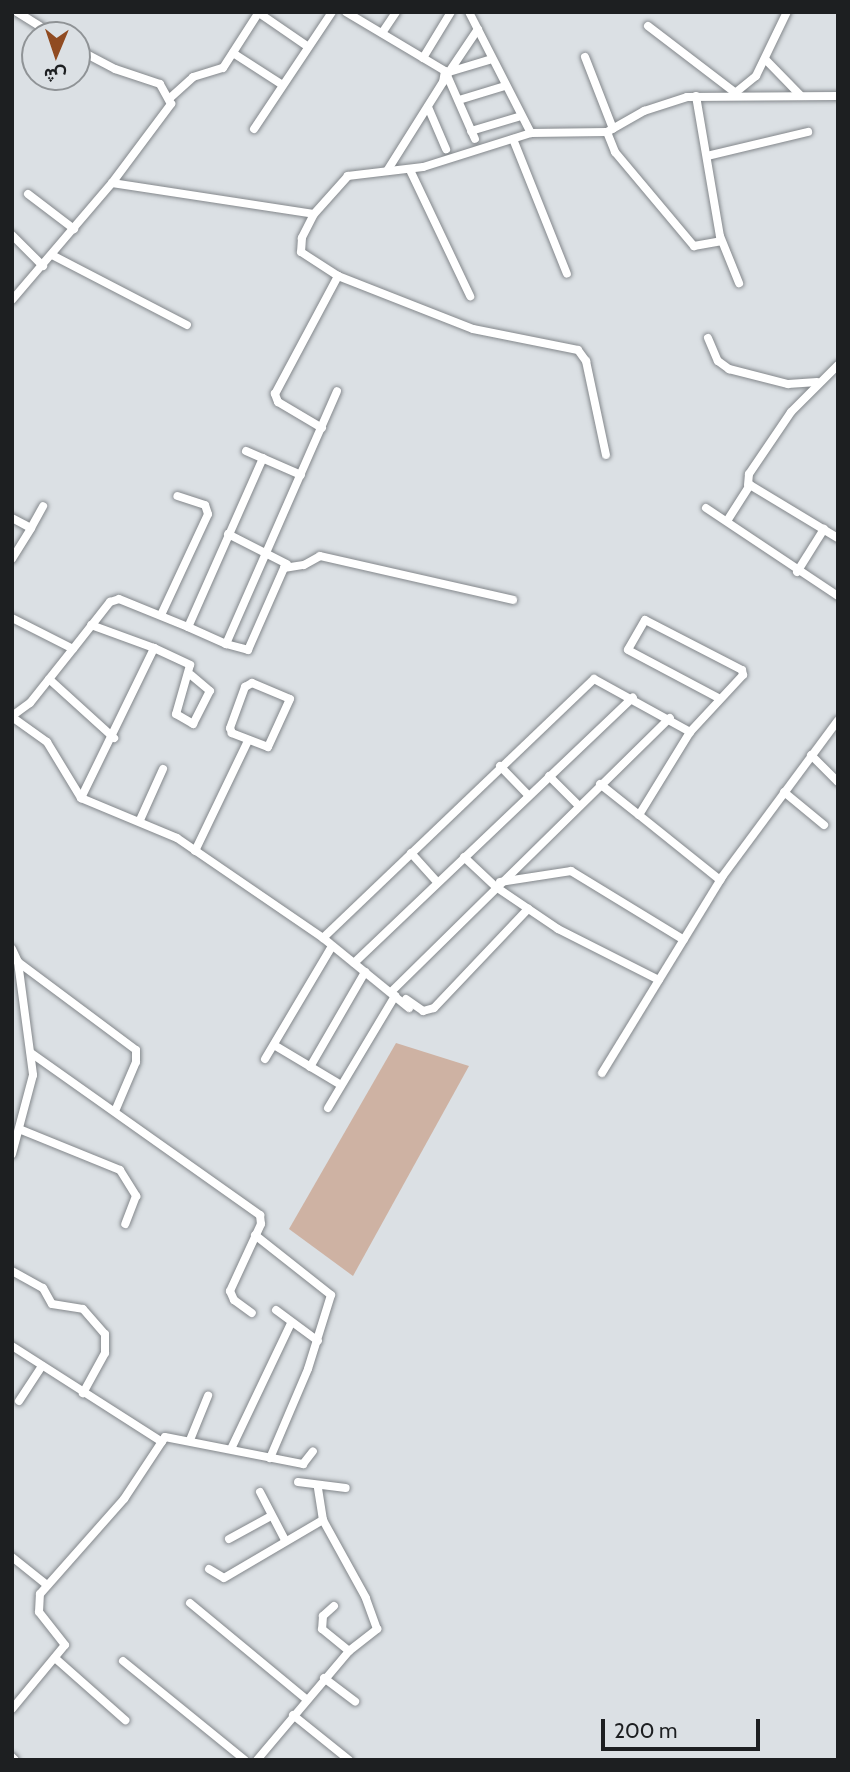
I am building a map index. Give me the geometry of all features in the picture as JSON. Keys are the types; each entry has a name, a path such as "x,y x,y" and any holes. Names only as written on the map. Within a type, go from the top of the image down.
{"street":[{"path":"254,129 281,84 332,12"},
{"path":"346,12 447,74 473,135 518,117"},
{"path":"382,33 396,12"},
{"path":"423,58 451,12"},
{"path":"469,12 531,132"},
{"path":"736,93 756,76 788,12"},
{"path":"170,98 193,77 221,70 259,13 307,46"},
{"path":"648,26 736,93"},
{"path":"387,171 478,29"},
{"path":"233,53 281,84"},
{"path":"12,300 112,183 169,109 170,98 160,84 115,69 91,56"},
{"path":"584,57 615,152 694,246 721,241"},
{"path":"447,74 489,60"},
{"path":"766,60 800,95"},
{"path":"459,100 505,86"},
{"path":"606,455 586,361 578,350 473,329 338,276 301,252 302,238 314,215 348,176 410,170 531,132 610,131 644,111 696,96 736,93 838,96"},
{"path":"696,96 721,241 739,283"},
{"path":"428,107 446,149"},
{"path":"707,156 808,132"},
{"path":"513,139 567,274"},
{"path":"410,170 470,296"},
{"path":"112,183 314,215"},
{"path":"29,194 74,229"},
{"path":"12,235 43,266"},
{"path":"52,255 187,325"},
{"path":"322,428 278,402 275,394 338,276"},
{"path":"708,338 718,361 729,369 788,384 820,382"},
{"path":"727,522 748,485 749,474 791,412 838,365"},
{"path":"226,644 337,391"},
{"path":"246,451 301,475"},
{"path":"188,627 263,458"},
{"path":"748,485 838,538"},
{"path":"161,615 208,514 205,505 177,496"},
{"path":"12,559 43,506"},
{"path":"706,508 797,572 838,596"},
{"path":"12,518 31,528"},
{"path":"797,572 824,529"},
{"path":"228,534 268,551 287,564 301,566 326,557 513,600"},
{"path":"287,564 248,650 226,644 119,599 91,625 30,703 12,717 47,742 81,798 139,820 195,850 423,1011 434,1008 528,909"},
{"path":"12,618 73,649"},
{"path":"639,815 690,732 743,676 742,670 648,620 643,621 628,650 720,699"},
{"path":"91,625 154,648 190,665 191,674 176,714 193,724 210,691 191,674"},
{"path":"81,798 114,738 154,648"},
{"path":"49,679 114,738"},
{"path":"323,938 594,679 633,697 690,732"},
{"path":"247,684 289,697 273,744 265,747 248,741 230,728 247,684"},
{"path":"354,963 633,697"},
{"path":"328,1108 394,992 498,885 670,718"},
{"path":"602,1073 720,880 837,722"},
{"path":"195,850 248,741"},
{"path":"811,755 838,782"},
{"path":"500,766 528,795"},
{"path":"139,820 163,769"},
{"path":"549,776 579,806"},
{"path":"600,785 720,880"},
{"path":"784,792 824,825"},
{"path":"411,853 437,881"},
{"path":"464,857 528,909 584,944 659,980"},
{"path":"498,885 571,871 684,940"},
{"path":"265,1059 332,946"},
{"path":"12,948 18,962 33,1075 12,1154"},
{"path":"18,962 136,1050 116,1109"},
{"path":"310,1067 365,972"},
{"path":"394,992 409,1008"},
{"path":"274,1045 341,1085"},
{"path":"31,1053 116,1109 260,1215 255,1236 230,1290 234,1300 252,1312"},
{"path":"19,1129 120,1170 136,1196 125,1224"},
{"path":"255,1236 330,1293 318,1341 270,1458"},
{"path":"12,1271 43,1287 52,1304 83,1309 105,1334 105,1353 83,1393"},
{"path":"276,1310 318,1341"},
{"path":"231,1449 291,1323"},
{"path":"12,1346 162,1442"},
{"path":"19,1401 42,1366"},
{"path":"190,1440 208,1396"},
{"path":"12,1709 55,1658 65,1640 41,1615 37,1603 47,1585 124,1499 162,1442 169,1436 305,1464 313,1451"},
{"path":"298,1482 318,1487 346,1488"},
{"path":"257,1760 305,1698 349,1651 374,1634 377,1626 366,1598 323,1520 318,1487"},
{"path":"260,1492 285,1540"},
{"path":"229,1538 271,1517"},
{"path":"209,1569 224,1578 323,1520"},
{"path":"12,1557 47,1585"},
{"path":"190,1603 305,1698"},
{"path":"334,1606 323,1616 321,1628 349,1651"},
{"path":"55,1658 125,1720"},
{"path":"123,1661 245,1760"},
{"path":"324,1678 355,1701"},
{"path":"293,1715 349,1760"}],"shaded area":[{"path":"396,1043 469,1066 353,1276 289,1229"}]}
